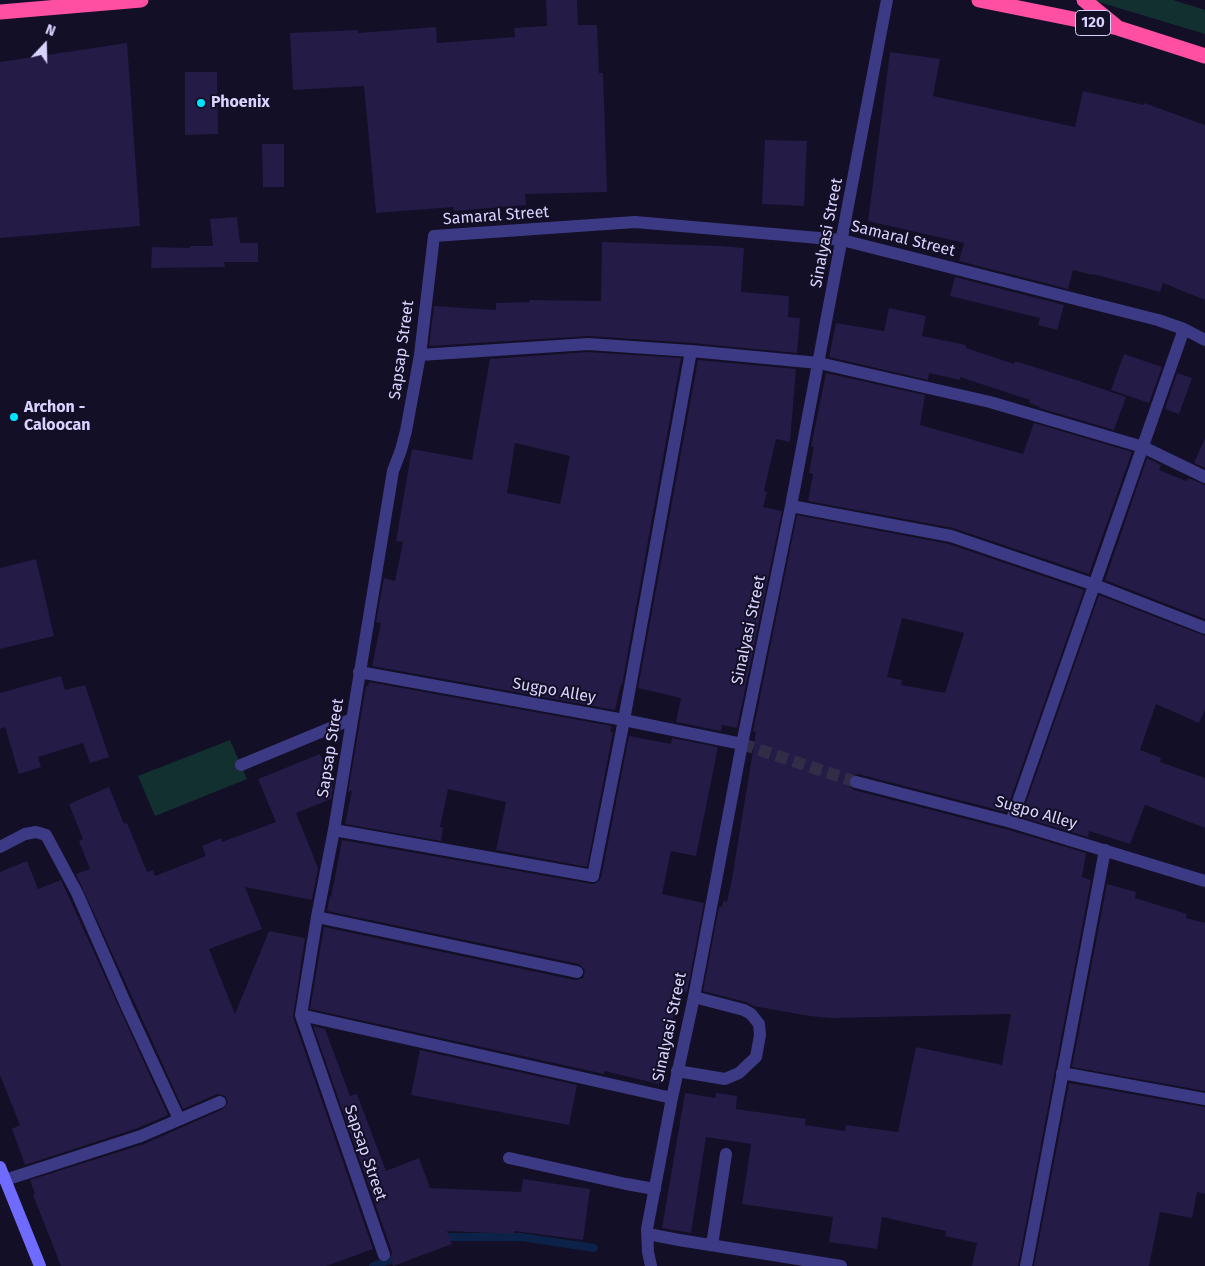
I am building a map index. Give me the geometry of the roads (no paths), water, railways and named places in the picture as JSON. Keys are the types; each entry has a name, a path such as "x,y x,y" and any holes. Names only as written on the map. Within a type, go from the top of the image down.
{"highway":[{"path":"0,12 141,0"},
{"name":"120","path":"979,0 1118,28 1205,56"},
{"path":"1084,0 1118,28"}],"main road":[{"path":"0,1167 40,1266"}],"street":[{"name":"Sinalyasi Street","path":"651,1266 648,1252 648,1234 655,1189 819,363 887,0"},
{"name":"Samaral Street","path":"434,236 635,222 842,240 1158,320 1205,340"},
{"name":"Sapsap Street","path":"384,1255 300,1015 334,830 393,471 406,431 420,355 434,236"},
{"path":"1011,822 1184,330"},
{"path":"420,355 588,344 819,363 990,402 1143,447 1205,477"},
{"path":"334,830 593,876 624,720 691,351"},
{"path":"791,506 951,536 1095,585 1205,628"},
{"name":"Sugpo Alley","path":"359,672 624,720 742,744"},
{"path":"241,765 352,719"},
{"name":"Sugpo Alley","path":"856,782 1011,822 1205,881"},
{"path":"0,846 25,834 36,832 46,835 77,893 179,1119"},
{"path":"1026,1266 1105,850"},
{"path":"317,916 577,972"},
{"path":"678,1071 725,1079 739,1073 756,1057 760,1035 758,1024 751,1014 744,1010 694,997"},
{"path":"300,1015 672,1098"},
{"path":"1062,1073 1205,1099"},
{"path":"5,1180 140,1136 220,1102"},
{"path":"712,1245 726,1154"},
{"path":"509,1158 655,1189"},
{"path":"648,1234 841,1266"}],"waterway":[{"path":"440,1241 450,1237 521,1237 594,1248"},
{"path":"373,1266 401,1256"}],"tunnel":[{"path":"742,744 856,782"}],"place":[{"name":"Phoenix","path":"201,103"},
{"name":"Archon - Caloocan","path":"14,417"}]}
